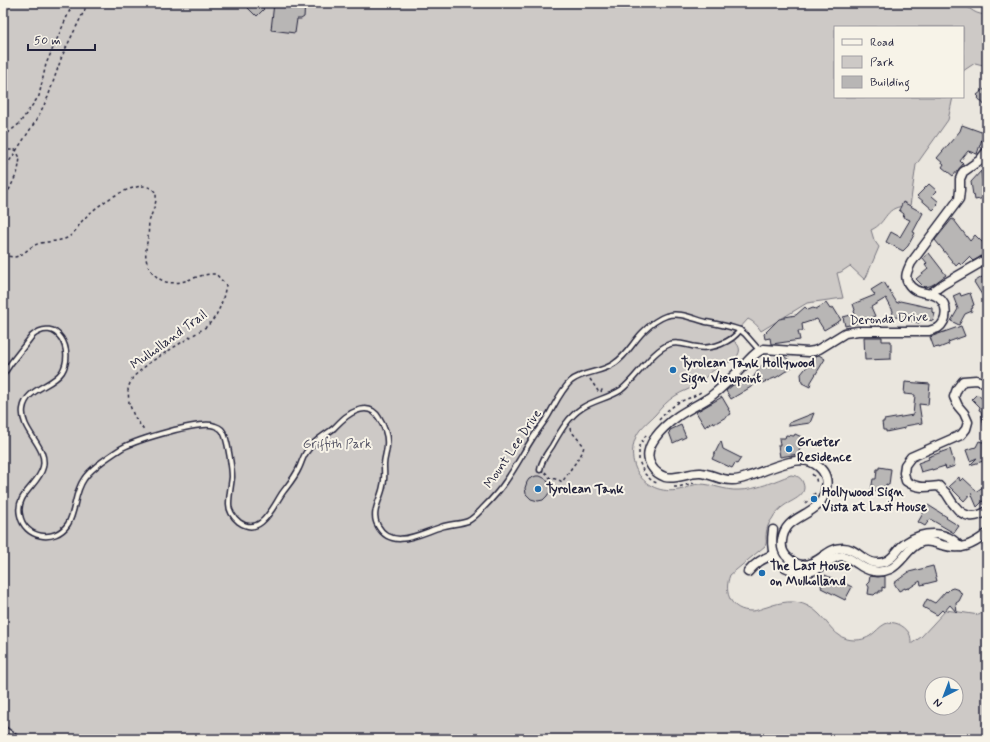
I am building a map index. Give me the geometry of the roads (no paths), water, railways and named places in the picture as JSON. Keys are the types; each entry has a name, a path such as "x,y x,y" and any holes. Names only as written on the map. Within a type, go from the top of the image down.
{"street":[{"name":"Deronda Drive","path":"759,350 764,349 808,352 819,349 845,333 858,331 929,331 938,328 944,321 946,315 945,306 940,298 931,293 913,290 906,278 907,271 911,263 959,199 960,179 963,172 980,160 987,151"},
{"path":"931,293 987,259"},
{"path":"759,350 719,390 678,416 655,438 649,448 648,455 649,461 656,472 666,478 700,473 727,480 733,480 744,478 778,465 798,460 804,460 816,464 822,470 828,482 822,501 818,506 793,522 783,533 781,546 782,550 785,555 799,565 811,564 835,549 844,547 850,549 869,562 884,563 910,540 919,535 925,534 944,536 961,547"},
{"path":"987,383 976,380 963,381 957,389 954,397 968,422 966,429 961,435 911,457 905,465 904,473 906,481 912,485 921,487 939,486 961,513 970,517 980,516 987,511"},
{"path":"773,530 772,540 774,554 783,565 796,572 814,571 841,556 847,557 870,571 883,571 894,566 904,558 911,549 920,543 932,542 953,548 961,547 974,543 987,534"},
{"path":"748,572 761,560 774,554"}],"lane":[{"name":"Mount Lee Drive","path":"3,375 32,336 40,330 51,330 60,336 64,341 66,360 62,371 55,378 33,392 25,401 23,407 24,420 27,428 41,452 43,459 42,469 20,502 20,517 22,523 27,529 40,536 48,537 54,535 60,532 69,523 80,486 88,473 118,451 148,437 199,426 212,425 221,429 226,437 232,468 229,502 232,515 239,522 248,526 253,526 262,522 270,512 295,475 310,447 330,432 352,412 368,409 373,410 379,418 387,441 384,461 383,486 376,510 376,521 378,526 387,535 393,538 405,539 442,526 467,521 477,514 498,492 508,478 567,385 574,379 614,364 642,333 662,317 668,315 679,315 740,330"},
{"path":"540,470 543,460 565,423 572,415 581,408 621,390 654,356 668,345 678,343 705,348 733,338 740,330 759,350"},
{"path":"3,728 18,739"}],"place":[{"name":"Tyrolean Tank Hollywood Sign Viewpoint","path":"673,370"},
{"name":"Grueter Residence","path":"789,449"},
{"name":"Tyrolean Tank","path":"538,489"},
{"name":"Hollywood Sign Vista at Last House","path":"814,499"},
{"name":"The Last House on Mulholland","path":"762,573"}],"park label":[{"name":"Griffith Park","path":"337,444"}]}
